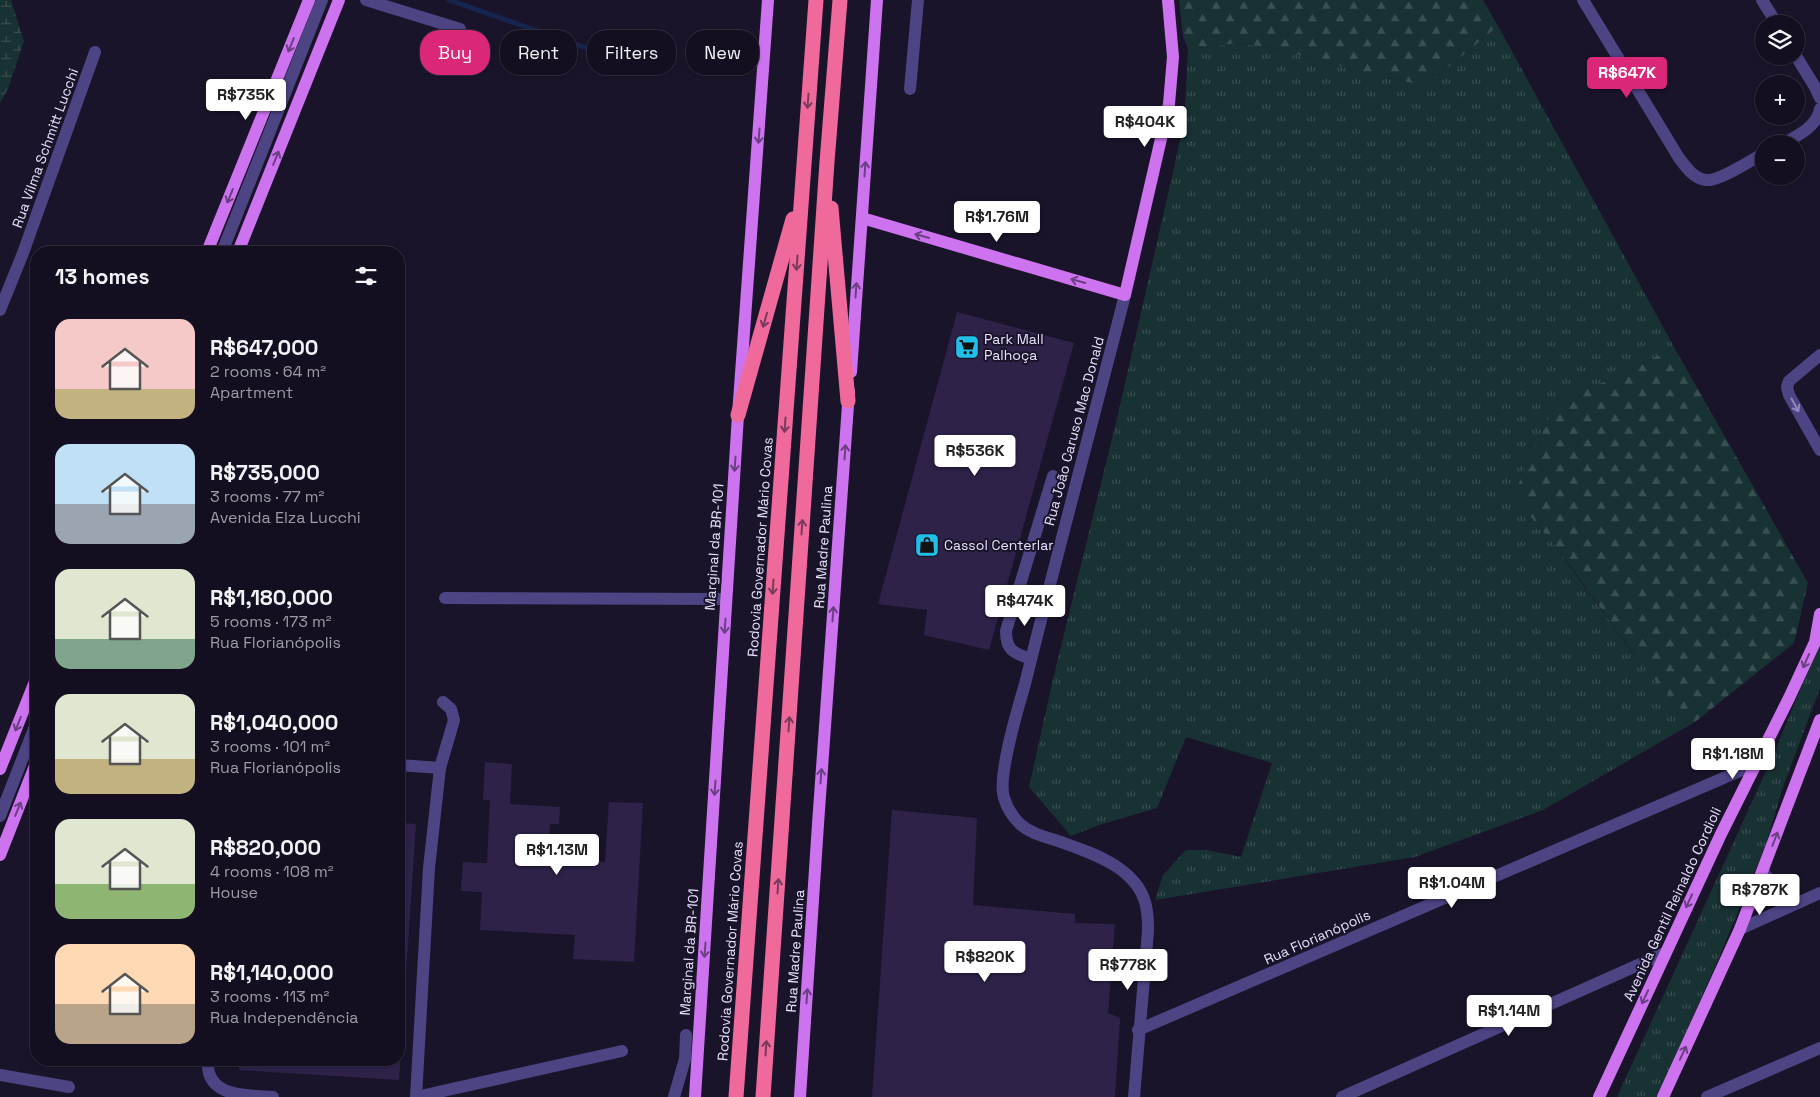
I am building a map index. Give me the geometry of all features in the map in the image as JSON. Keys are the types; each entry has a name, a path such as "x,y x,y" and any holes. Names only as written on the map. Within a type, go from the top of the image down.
{"highway":[{"name":"Rodovia Governador Mário Covas","path":"736,1097 816,0"},
{"path":"763,1097 827,162 840,0"},
{"path":"827,162 848,401"},
{"path":"738,415 802,189"}],"main road":[{"path":"210,246 309,0"},
{"path":"240,246 339,0"},
{"name":"Marginal da BR-101","path":"695,1097 738,415 768,0"},
{"name":"Rua Madre Paulina","path":"800,1097 877,0"},
{"name":"Rua João Caruso Mac Donald","path":"1125,295 1169,104 1173,57 1168,0"},
{"path":"862,218 1125,295"},
{"name":"Avenida Gentil Reinaldo Cordioli","path":"1599,1097 1721,834 1815,642 1820,614"},
{"path":"0,770 30,694"},
{"path":"1663,1097 1740,929 1764,871 1820,720"},
{"path":"0,854 30,778"}],"street":[{"path":"224,246 322,0"},
{"path":"366,0 460,29"},
{"path":"910,89 918,0"},
{"path":"1583,0 1678,158 1688,170 1696,177 1707,180 1717,178 1755,158"},
{"path":"1762,0 1771,15"},
{"name":"Rua Vilma Schmitt Lucchi","path":"0,310 24,253 96,52"},
{"path":"1802,65 1820,98"},
{"path":"1796,135 1811,126 1819,116 1820,109"},
{"path":"24,253 30,255"},
{"name":"Rua João Caruso Mac Donald","path":"1125,295 1002,776 1003,796 1011,814 1020,824 1034,833 1072,846 1108,862 1135,881 1143,895 1148,911 1148,930 1138,1030"},
{"path":"1820,355 1789,381 1787,387 1789,395 1820,450"},
{"path":"1031,659 1014,653 1006,643 1006,631 1053,476"},
{"path":"445,598 726,599"},
{"path":"443,702 451,709 454,720 440,768 429,868 416,1097 622,1051"},
{"path":"0,816 30,739"},
{"name":"Rua Florianópolis","path":"1138,1030 1756,764"},
{"path":"405,765 440,768"},
{"path":"1764,871 1769,882 1778,890 1800,902"},
{"path":"1740,929 1820,892"},
{"path":"1342,1097 1665,953"},
{"path":"1134,1097 1138,1030"},
{"path":"674,1097 685,1059 686,1035"},
{"path":"1707,1097 1820,1048"},
{"path":"208,1066 209,1078 221,1091 232,1094 273,1097"},
{"path":"0,1076 69,1087"}],"green space":[{"path":"0,0 11,0 24,41 8,89 0,103"},
{"path":"1179,0 1483,0 1498,26 1426,86 1350,69 1278,49 1238,43 1188,49 1183,36"},
{"path":"1498,26 1674,347 1620,376 1558,399 1516,492 1632,652 1695,722 1543,810 1415,857 1155,900 1163,875 1186,850 1207,850 1241,857 1272,763 1186,737 1157,808 1099,825 1071,836 1029,787 1053,679 1119,410 1184,123 1188,49 1237,43 1278,49 1350,69 1426,86"},
{"path":"1674,347 1808,583 1794,643 1695,722 1646,669 1567,561 1514,496 1525,467 1558,399 1620,376"},
{"path":"1820,642 1820,688 1783,787 1766,844 1715,967 1657,1097 1617,1097 1772,758"}],"building":[{"path":"957,312 1074,343 989,650 924,635 927,610 878,604"},
{"path":"485,762 512,764 510,804 560,807 559,824 550,824 548,859 605,862 609,802 643,803 634,962 573,959 575,935 480,930 482,892 461,891 463,862 487,863 490,800 483,800"},
{"path":"892,810 977,818 973,905 1075,914 1075,923 1115,924 1108,1013 1120,1018 1115,1097 872,1097"},
{"path":"405,823 416,824 405,990"},
{"path":"239,1066 400,1066 399,1080 239,1070"}],"waterway":[{"path":"449,0 587,48"}],"place":[{"name":"Park Mall Palhoça","path":"967,347"},
{"name":"Cassol Centerlar","path":"927,545"}]}
